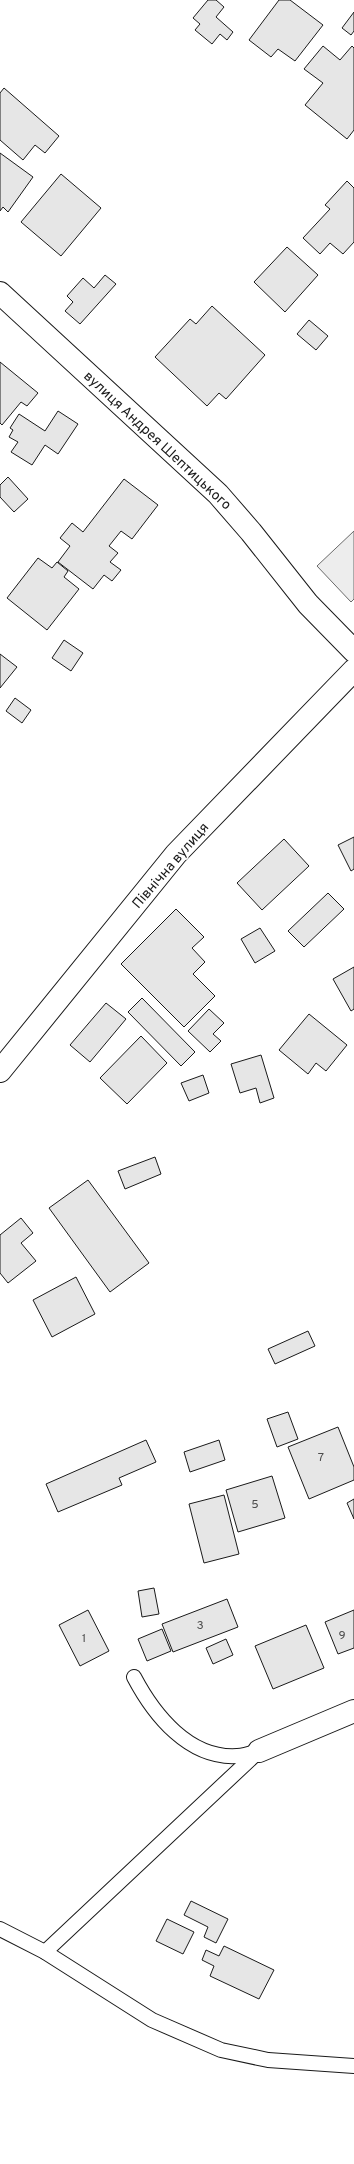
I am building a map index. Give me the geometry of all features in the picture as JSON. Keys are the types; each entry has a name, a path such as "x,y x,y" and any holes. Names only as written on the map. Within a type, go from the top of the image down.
{"street":[{"name":"вулиця Андрея Шептицького","path":"0,293 218,494 251,532 308,604 354,651"},
{"name":"Північна вулиця","path":"4,1060 176,854 354,670"},
{"path":"258,1751 354,1711"}],"lane":[{"path":"134,1676 157,1713 184,1739 200,1749 218,1754 238,1756 258,1751"},
{"path":"45,1952 258,1751"},
{"path":"0,1929 45,1952 152,2020 221,2050 268,2060 354,2066"}],"shaded area":[{"path":"354,531 354,599 351,602 317,566"}],"building":[{"path":"208,0 216,0 224,7 216,17 233,32 227,40 220,34 212,44 195,30 200,24 193,18"},
{"path":"279,0 290,0 323,25 295,61 278,49 271,57 249,40"},
{"path":"354,12 354,31 351,35 342,28"},
{"path":"323,46 340,60 352,46 354,48 354,130 347,139 305,105 323,83 304,69"},
{"path":"4,88 59,136 45,153 35,145 23,160 0,140 0,93"},
{"path":"0,153 33,177 8,212 3,207 0,211"},
{"path":"61,174 101,208 61,256 21,222"},
{"path":"347,181 354,188 354,242 343,254 330,243 320,254 303,238 330,209 325,205"},
{"path":"287,247 318,275 285,312 254,282"},
{"path":"105,275 116,284 80,324 65,311 73,302 67,296 83,278 94,288"},
{"path":"212,306 265,355 226,399 219,393 207,406 155,357 190,319 196,324"},
{"path":"309,320 328,336 316,350 297,334"},
{"path":"0,362 38,393 27,406 21,402 2,425 0,423"},
{"path":"58,411 78,424 58,454 45,445 32,465 11,452 18,442 9,437 13,430 10,428 19,414 45,431"},
{"path":"8,477 28,499 14,512 0,497 0,485"},
{"path":"124,479 158,505 132,539 121,531 109,546 118,553 110,562 121,570 112,581 104,575 93,589 58,562 70,546 60,538 72,523 83,532"},
{"path":"38,558 52,568 57,562 68,571 64,577 79,589 47,630 7,598"},
{"path":"64,640 83,653 71,671 52,658"},
{"path":"0,654 17,667 0,688"},
{"path":"15,698 31,710 22,723 6,711"},
{"path":"354,837 354,869 351,871 338,845"},
{"path":"284,839 309,866 262,910 237,883"},
{"path":"328,893 344,909 304,947 288,931"},
{"path":"176,909 204,937 192,948 205,962 193,974 215,996 184,1027 121,964"},
{"path":"260,928 275,951 255,963 241,939"},
{"path":"354,967 354,1009 351,1011 333,979"},
{"path":"142,998 195,1052 181,1066 128,1012"},
{"path":"106,1003 126,1019 90,1062 70,1045"},
{"path":"209,1009 224,1023 213,1034 221,1041 210,1052 188,1031"},
{"path":"309,1014 347,1045 326,1071 316,1063 308,1074 279,1050"},
{"path":"141,1036 167,1063 127,1104 100,1078"},
{"path":"261,1055 274,1098 260,1103 256,1088 240,1093 231,1064"},
{"path":"203,1075 209,1093 189,1101 181,1083"},
{"path":"155,1157 161,1174 125,1189 118,1171"},
{"path":"88,1180 149,1263 110,1292 49,1208"},
{"path":"21,1218 33,1233 21,1243 36,1261 8,1283 0,1273 0,1235"},
{"path":"76,1277 95,1314 52,1337 33,1300"},
{"path":"308,1331 315,1346 275,1364 268,1349"},
{"path":"288,1412 298,1439 277,1447 267,1419"},
{"path":"338,1427 354,1467 354,1480 309,1499 288,1447"},
{"path":"146,1440 156,1462 119,1478 122,1485 58,1512 46,1484"},
{"path":"219,1440 225,1460 190,1472 184,1452"},
{"path":"272,1476 285,1518 238,1532 226,1490"},
{"path":"224,1495 239,1554 204,1563 189,1504"},
{"path":"354,1499 354,1519 347,1503"},
{"path":"154,1588 159,1614 142,1617 138,1591"},
{"path":"227,1599 238,1627 173,1652 162,1624"},
{"path":"88,1610 109,1651 80,1666 59,1625"},
{"path":"354,1610 354,1648 338,1654 325,1622"},
{"path":"306,1625 324,1668 273,1689 255,1646"},
{"path":"162,1629 171,1651 147,1661 138,1639"},
{"path":"226,1639 233,1655 213,1664 206,1648"},
{"path":"191,1901 228,1919 216,1943 204,1937 208,1927 184,1915"},
{"path":"167,1919 194,1932 183,1954 156,1941"},
{"path":"224,1946 274,1970 259,1999 210,1976 214,1966 202,1960 206,1950 219,1956"}]}
